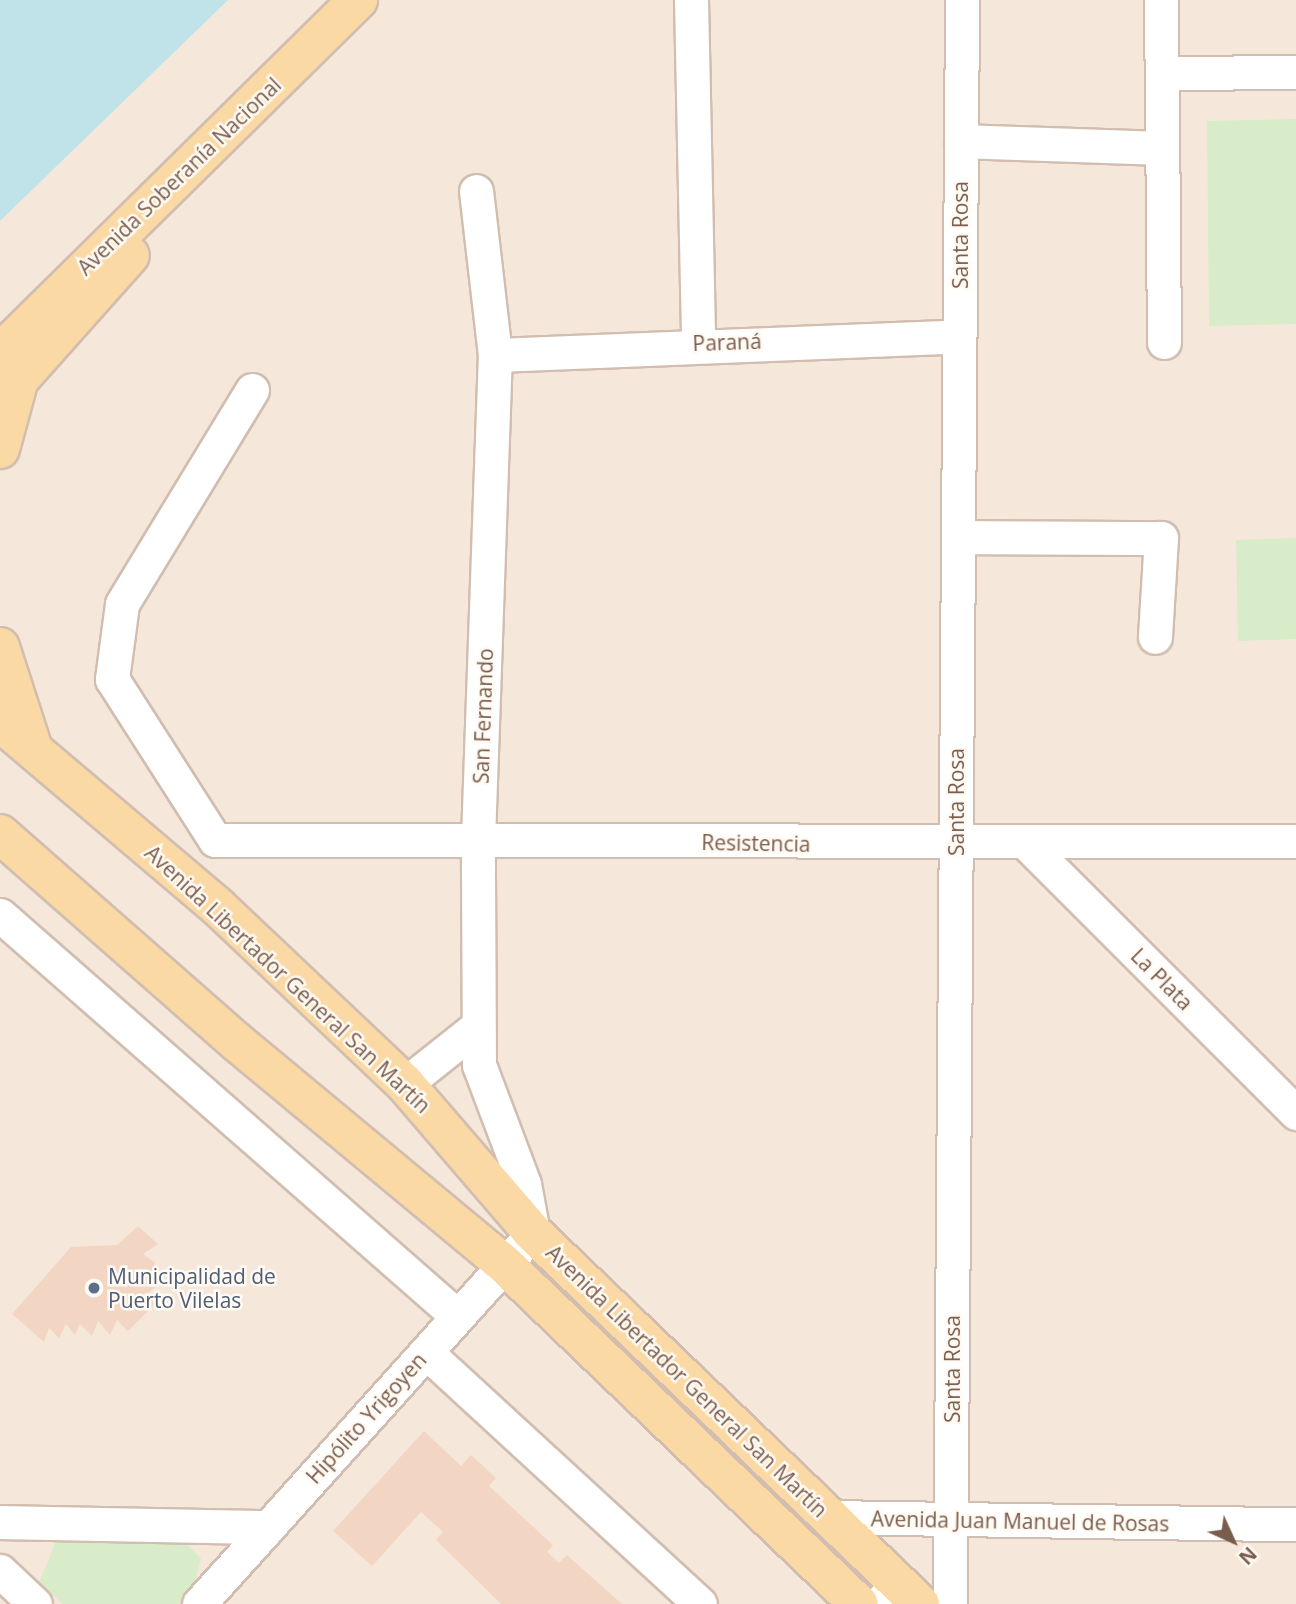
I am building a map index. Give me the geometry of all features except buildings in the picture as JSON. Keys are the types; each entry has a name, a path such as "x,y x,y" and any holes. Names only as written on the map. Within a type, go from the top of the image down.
{"main road":[{"name":"Avenida Soberanía Nacional","path":"6,378 159,223 208,149 358,0"},
{"path":"0,449 6,378"},
{"path":"0,647 33,746"},
{"name":"Avenida Libertador General San Martín","path":"0,722 33,746 218,907 405,1084 534,1233 828,1517 899,1597"},
{"name":"Avenida Libertador General San Martín","path":"0,834 238,1044 505,1265 859,1604"}],"street":[{"path":"691,0 698,342"},
{"name":"Santa Rosa","path":"950,1604 962,0"},
{"path":"1161,0 1164,342"},
{"path":"1162,73 1296,72"},
{"path":"961,141 1161,148"},
{"name":"San Fernando","path":"476,191 495,355 478,839 479,1065 524,1184 534,1233"},
{"name":"Paraná","path":"495,355 698,342 959,336"},
{"name":"Resistencia","path":"252,390 122,604 112,679 215,840 478,839 956,845 1296,841"},
{"path":"958,537 1161,538 1155,637"},
{"name":"La Plata","path":"1028,845 1296,1113"},
{"path":"0,915 458,1317"},
{"path":"405,1084 478,1026"},
{"name":"Hipólito Yrigoyen","path":"199,1604 534,1233"},
{"path":"426,1352 701,1604"},
{"name":"Avenida Juan Manuel de Rosas","path":"828,1517 951,1521 1296,1524"},
{"path":"0,1522 268,1527"},
{"path":"0,1571 35,1604"}],"shaded area":[{"path":"160,0 1296,0 1296,1604 0,1604 0,147"}],"green space":[{"path":"1296,119 1296,324 1209,326 1207,121"},
{"path":"1296,538 1296,639 1238,641 1236,540"},
{"path":"178,1535 201,1558 194,1587 179,1604 63,1604 39,1583 57,1538"}],"water":[{"path":"0,0 228,0 0,221"}],"place":[{"name":"Municipalidad de Puerto Vilelas","path":"94,1288"}]}
